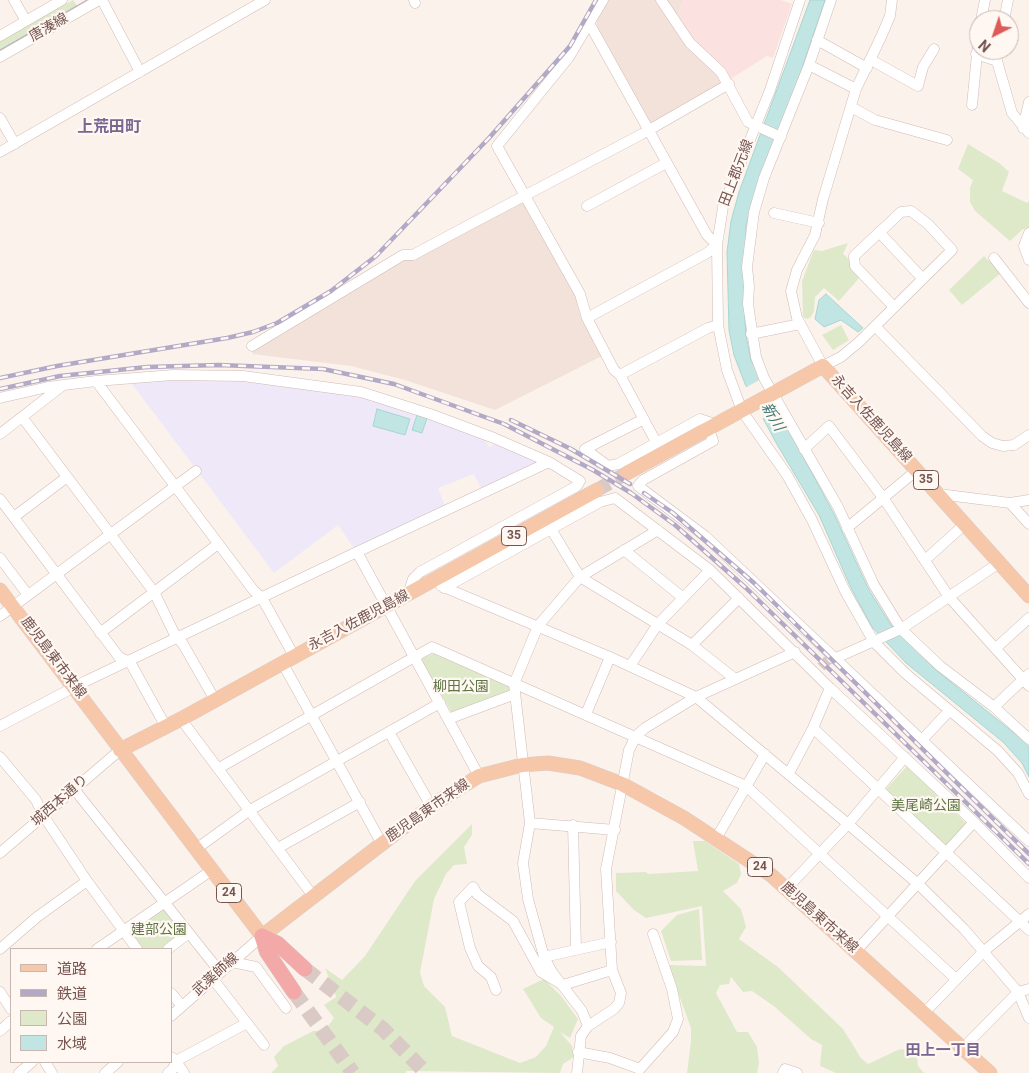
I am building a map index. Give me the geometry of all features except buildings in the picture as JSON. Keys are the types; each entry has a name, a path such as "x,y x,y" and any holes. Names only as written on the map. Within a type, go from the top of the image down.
{"highway":[{"path":"262,936 278,944 305,969"},
{"path":"262,936 267,952 294,992"}],"main road":[{"name":"永吉入佐鹿児島線","path":"626,473 823,366 1029,596"},
{"name":"永吉入佐鹿児島線","path":"120,750 181,719 597,490"},
{"name":"24","path":"0,590 13,606"},
{"name":"鹿児島東市来線","path":"13,606 262,936 431,806 479,776 522,765 548,763 580,768 622,784 717,837 787,888 990,1073"}],"street":[{"path":"14,0 26,22"},
{"name":"唐湊線","path":"0,36 62,0"},
{"path":"100,0 140,72"},
{"name":"唐湊線","path":"0,57 100,0"},
{"path":"0,152 265,0"},
{"path":"602,0 569,57 497,146 580,294 587,318 614,370 620,376 656,442"},
{"path":"661,0 690,43 716,67 729,84 748,122 781,137"},
{"name":"田上郡元線","path":"800,0 756,126 723,207 717,245 718,325 721,349 742,411 787,475 812,520 845,591 874,642 905,673 1004,756 1018,773 1029,794"},
{"path":"831,0 764,178 750,230 747,267 751,334 756,357 764,378 838,507 874,585 902,629 940,666 994,707 1029,739"},
{"path":"892,0 890,16 856,89 823,199 819,223 810,247 797,270 791,291 793,308 823,366 845,354 875,326 952,250 938,232 910,211 900,212 854,256 855,266 894,307"},
{"path":"587,318 707,253 717,245 707,235 589,23"},
{"path":"817,40 918,86 923,67 934,49"},
{"path":"972,105 976,60"},
{"path":"992,60 997,62 1012,113 1026,130"},
{"path":"808,65 856,89"},
{"path":"252,346 403,255 413,255 729,84"},
{"path":"1026,130 1029,102"},
{"path":"851,107 875,120 946,140"},
{"path":"0,118 15,144"},
{"path":"587,206 666,162"},
{"path":"774,214 819,223"},
{"path":"879,232 923,279"},
{"path":"1029,234 1024,246 1029,260"},
{"path":"994,258 1029,303"},
{"path":"751,334 800,324"},
{"path":"620,376 708,328 718,325"},
{"path":"875,326 982,436 992,443 1014,445 1029,435"},
{"path":"0,398 48,387 173,375 243,376 361,392 494,438 549,462 575,475 580,481 577,486 420,572 413,579 408,594"},
{"path":"96,381 218,544 254,591 262,598 312,716 382,844"},
{"path":"0,434 62,386"},
{"path":"22,417 154,592 215,700"},
{"path":"644,419 585,449 608,466 618,464 700,419 713,427 713,441 643,480 638,486 704,536 1029,841"},
{"path":"804,449 830,426 884,499 949,596 1027,680 994,707"},
{"path":"0,726 178,637 549,462"},
{"path":"847,528 917,470"},
{"path":"0,616 196,471"},
{"path":"14,517 67,477"},
{"path":"939,494 1010,502 1029,500"},
{"path":"444,588 600,502 615,498 710,570 795,652 818,669 830,688 974,822 1029,878"},
{"path":"0,499 119,658 130,662 166,726"},
{"path":"1010,502 1029,524"},
{"path":"925,560 965,524"},
{"path":"551,530 580,577 692,646 734,678"},
{"path":"588,1026 582,1011 552,972 544,957 528,899 523,863 530,822 522,765 515,689 538,626 580,577 658,530"},
{"path":"100,633 218,544"},
{"path":"624,550 682,598"},
{"path":"357,552 479,776"},
{"path":"0,558 28,595"},
{"path":"833,658 902,629 999,563"},
{"path":"630,666 658,624 710,570"},
{"path":"431,581 610,657 696,697 789,773 918,884 964,929 1018,992 1029,1018"},
{"path":"692,646 739,598"},
{"path":"996,648 1029,618"},
{"path":"219,768 432,647 515,689 586,714 746,786 956,979"},
{"path":"576,1073 580,1036 588,1026 609,1013 619,1003 621,993 612,970 606,869 615,830 628,750 636,736 645,728 696,697 734,678 795,652"},
{"path":"586,714 610,657"},
{"path":"789,773 813,728 830,688"},
{"path":"448,719 515,689"},
{"path":"196,849 250,810 440,703"},
{"path":"922,740 949,710"},
{"path":"181,719 313,896"},
{"path":"813,728 1029,930"},
{"path":"389,732 431,806"},
{"name":"城西本通り","path":"0,853 120,750"},
{"path":"717,837 765,754"},
{"path":"0,757 36,800 43,815 87,882 136,948"},
{"path":"787,888 848,824 905,757"},
{"path":"74,789 189,933 247,1023 264,1045"},
{"path":"278,848 360,802"},
{"path":"530,822 615,830"},
{"path":"856,951 974,822"},
{"path":"573,825 576,949"},
{"path":"98,948 212,870"},
{"path":"0,948 37,917 87,882"},
{"path":"496,990 490,977 478,966 470,948 460,902 473,887 477,894 513,921 541,972 563,984 612,970"},
{"path":"924,1013 983,952 1029,914"},
{"path":"169,948 189,933"},
{"path":"578,1052 610,1058 640,1069 673,1032 678,1019 672,989 653,934"},
{"name":"武薬師線","path":"172,1015 262,936"},
{"path":"544,957 611,942"},
{"path":"232,962 256,967 286,1008"},
{"path":"963,1048 1018,992 1029,989"},
{"path":"0,992 10,1007"},
{"path":"172,994 182,1006"},
{"path":"0,1031 10,1022"},
{"path":"174,1059 247,1023"},
{"path":"168,1073 173,1069 174,1059"},
{"path":"174,1059 184,1073"},
{"path":"19,1073 31,1063"},
{"path":"105,1073 117,1063"},
{"path":"783,1073 785,1069 797,1073"}],"shaded area":[{"path":"607,0 658,0 675,30 715,72 723,85 652,123 649,121 597,26 597,19"},
{"path":"665,0 683,0 676,21"},
{"path":"683,0 781,0 792,4 773,58 767,56 729,80 676,21"},
{"path":"523,200 575,295 581,318 602,356 495,410 405,380 351,366 252,354 256,342 401,258 409,260"},
{"path":"244,379 362,397 483,436 489,447 499,442 536,459 537,463 481,489 474,474 438,488 445,506 354,548 338,525 274,573 129,380"}],"green space":[{"path":"73,0 78,7 0,52 0,41"},
{"path":"968,144 999,163 1009,172 1002,191 1027,203 1029,201 1029,228 1023,229 1010,241 975,211 970,202 970,188 973,180 958,169"},
{"path":"848,243 843,254 850,260 850,268 860,277 839,301 824,288 815,297 814,311 811,317 807,319 803,317 802,281 814,250 822,251"},
{"path":"984,256 1001,273 962,305 949,290"},
{"path":"841,325 849,340 833,350 822,335"},
{"name":"柳田公園","path":"435,653 509,684 511,691 452,713 420,659"},
{"name":"美尾崎公園","path":"907,766 967,824 945,846 886,789"},
{"path":"472,824 472,835 464,847 467,864 454,865 446,874 434,899 420,973 424,986 445,1007 452,1036 520,1063 536,1057 546,1046 554,1027 541,1018 523,989 544,979 561,996 578,1019 570,1038 560,1032 572,1046 574,1057 563,1064 560,1073 406,1071 406,1073 271,1073 278,1066 274,1057 284,1046 313,1031 325,1030 334,1018 324,1005 336,997 325,968 342,980 365,956 415,881"},
{"path":"693,841 705,841 739,864 741,874 737,883 723,891 741,909 746,927 739,939 778,967 843,1029 861,1058 868,1064 900,1049 916,1051 918,1066 924,1073 836,1073 820,1066 822,1045 811,1039 775,1007 752,991 743,992 731,977 729,984 720,985 716,993 737,1032 748,1032 757,1047 759,1063 757,1073 687,1073 691,1028 668,965 706,966 702,906 646,918 634,910 616,891 616,873 646,872 648,874 698,871"},
{"name":"建部公園","path":"165,906 184,932 162,948 142,948 129,932"},
{"path":"699,909 702,960 671,961 661,931 677,915"}],"water":[{"name":"新川","path":"810,0 825,0 795,89 760,178 746,225 744,306 746,336 751,360 834,514 869,590 891,625 936,670 1024,741 1029,747 1029,777 1022,763 1003,742 906,663 872,627 851,588 819,515 775,441 745,384 734,355 729,330 727,252 731,221 739,192"},
{"path":"826,294 863,328 858,332 841,320 824,327 815,319 819,300"},
{"path":"377,409 410,419 405,435 373,426"},
{"path":"417,415 427,418 422,433 412,430"}],"pier":[{"path":"761,379 777,410 761,419 745,388"}],"tunnel":[{"path":"597,490 627,473"},
{"path":"821,667 831,657"},
{"path":"305,969 383,1029 426,1073"},
{"path":"294,992 353,1073"}],"tram line":[{"path":"0,50 87,0"}],"railway":[{"path":"0,378 57,366 253,332 277,323 331,291 376,256 489,138 570,46 596,0"},
{"path":"0,389 60,376 147,367 219,365 323,369 394,384 504,424 593,470 631,493 675,525 746,588 1029,864"},
{"path":"511,420 571,449 630,484"},
{"path":"644,493 673,513 754,583 1029,854"}],"district":[{"name":"上荒田町","path":"109,128"},
{"name":"田上一丁目","path":"943,1051"}]}
